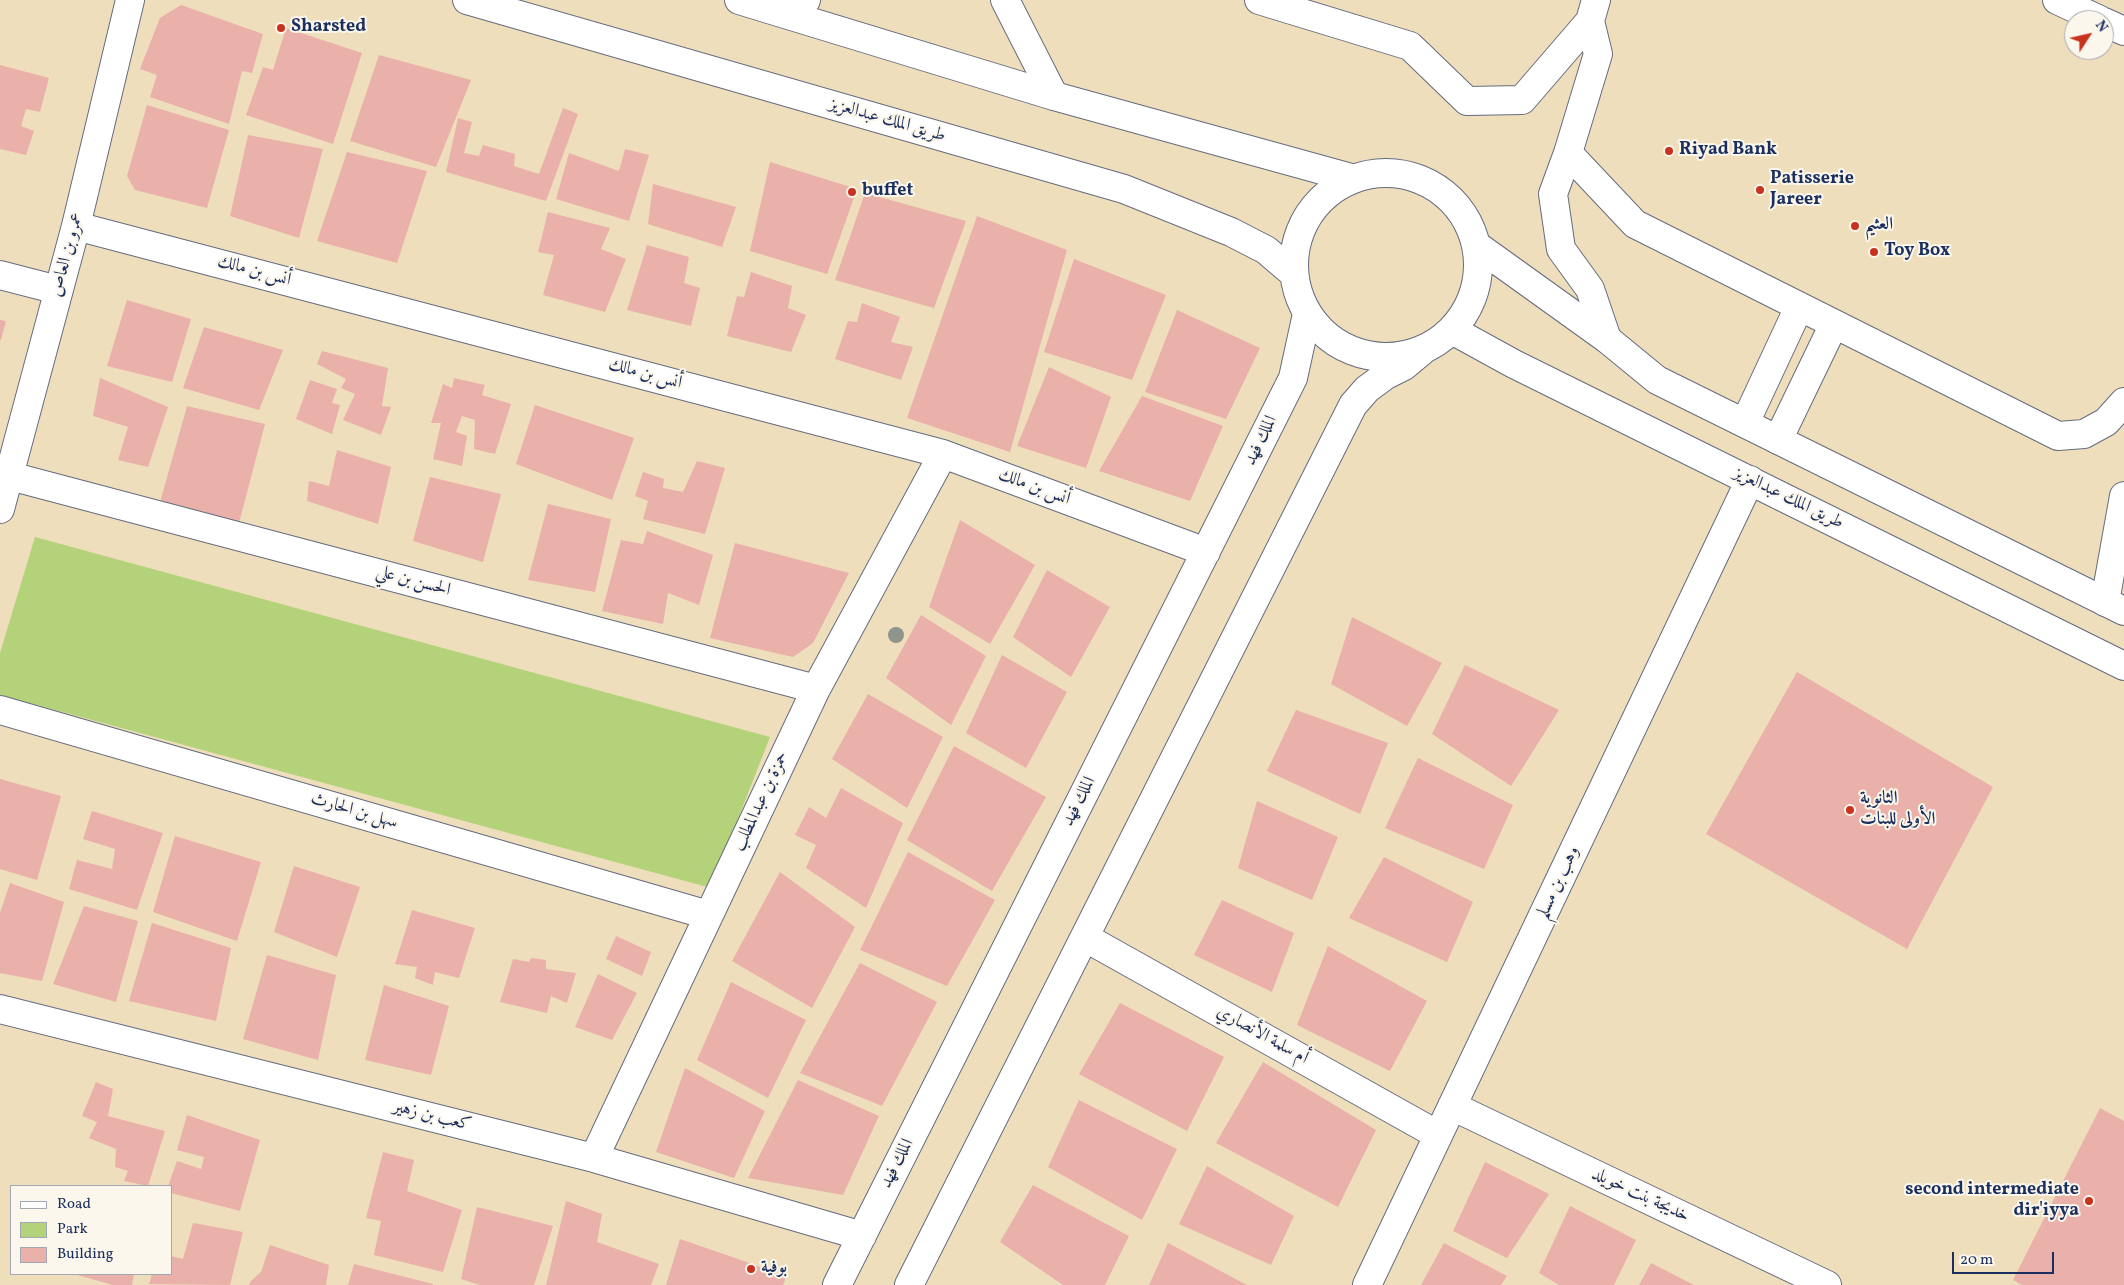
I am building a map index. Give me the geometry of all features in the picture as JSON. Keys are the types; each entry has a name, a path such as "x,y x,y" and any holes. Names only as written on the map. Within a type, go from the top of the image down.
{"street":[{"name":"عمرو بن العاص","path":"0,509 76,226 130,0"},
{"name":"طريق الملك عبدالعزيز","path":"467,0 1124,189 1231,232 1266,250 1293,272"},
{"path":"739,0 797,7 1054,96 1352,178"},
{"path":"1005,0 1054,96"},
{"path":"1259,0 1410,46 1467,101 1522,100 1593,11"},
{"path":"2057,0 2078,10"},
{"path":"1593,11 1598,54 1553,194 1561,249 1590,289 1607,339"},
{"path":"1568,152 1635,224 2058,436 2084,434 2106,422 2124,402"},
{"path":"909,1285 1086,938 1353,405 1367,389 1438,342 1452,330 1470,305 1478,276 1476,245 1464,216 1442,192 1414,177 1382,172 1352,178 1326,193 1307,216 1295,243 1293,272 1298,295 1307,314 1324,334 1346,348 1371,356 1397,357 1422,351"},
{"name":"أنس بن مالك","path":"76,226 943,454 1206,552"},
{"path":"1476,245 1607,339 1657,380 2115,607 2124,496"},
{"path":"0,275 58,290"},
{"path":"1745,423 1799,307"},
{"name":"الملك فهد","path":"838,1285 1293,378 1307,314"},
{"path":"1778,440 1834,324"},
{"name":"طريق الملك عبدالعزيز","path":"1452,330 1514,364 2124,666"},
{"name":"حمزة بن عبدالمطلب","path":"594,1158 816,689 943,454"},
{"name":"الحسن بن علي","path":"10,476 816,689"},
{"name":"وهب بن مسلم","path":"1367,1285 1750,480"},
{"name":"سهل بن الحارث","path":"0,710 708,914"},
{"name":"أم سلمة الأنصاري","path":"1086,938 1438,1135"},
{"name":"كعب بن زهير","path":"0,1009 594,1158 862,1236"},
{"name":"خديجة بنت خويلد","path":"1452,1106 1827,1285"}],"green space":[{"path":"35,537 770,737 711,888 0,695 0,653"}],"building":[{"path":"181,5 263,34 252,73 242,71 229,124 150,97 157,75 140,69 160,18"},
{"path":"286,28 362,53 333,144 246,115 263,67 273,70"},
{"path":"379,55 471,80 436,167 350,141"},
{"path":"0,65 49,78 40,112 26,109 21,126 34,131 26,155 0,149"},
{"path":"147,105 229,130 207,208 135,190 127,176"},
{"path":"563,108 578,114 546,201 446,172 458,118 472,122 464,153 479,156 483,145 515,154 514,166 539,174"},
{"path":"248,135 323,149 299,238 230,216"},
{"path":"625,149 649,155 629,221 556,199 569,153 619,171"},
{"path":"347,152 427,171 397,263 317,241"},
{"path":"770,162 857,189 827,274 750,251"},
{"path":"653,184 736,207 722,247 648,224"},
{"path":"865,193 966,221 934,308 835,280"},
{"path":"548,212 610,228 601,249 626,259 605,312 543,295 554,255 538,252"},
{"path":"977,216 1067,250 1010,452 907,418"},
{"path":"647,245 689,257 684,283 700,288 691,326 627,310"},
{"path":"1074,259 1166,295 1132,380 1044,352"},
{"path":"751,272 792,286 788,308 806,315 791,352 727,336 737,296 744,297"},
{"path":"127,300 191,319 172,382 107,366"},
{"path":"862,303 900,317 891,342 913,347 901,380 835,359 848,321 857,322"},
{"path":"1177,310 1260,348 1226,419 1145,392"},
{"path":"0,320 6,321 1,340 0,340"},
{"path":"204,327 283,350 259,410 183,388"},
{"path":"322,351 388,368 382,406 391,407 381,435 343,420 355,394 341,388 346,379 317,364"},
{"path":"1049,367 1111,397 1086,468 1017,446"},
{"path":"100,378 168,407 148,467 118,460 128,427 93,416"},
{"path":"454,378 485,385 482,395 511,404 495,454 474,449 475,420 462,416 456,432 467,436 462,466 433,459 441,423 431,423 443,384 452,388"},
{"path":"310,380 337,389 332,403 340,405 332,434 296,419"},
{"path":"1142,396 1223,426 1190,501 1099,471"},
{"path":"535,405 634,438 612,500 516,464"},
{"path":"187,406 265,424 238,527 159,506"},
{"path":"337,450 391,467 378,524 307,501 309,481 329,486"},
{"path":"697,461 725,468 705,534 643,519 648,501 635,496 643,472 664,479 663,488 683,492"},
{"path":"430,477 501,494 483,562 413,541"},
{"path":"548,504 611,519 595,592 528,580"},
{"path":"960,520 1035,565 990,644 929,607"},
{"path":"647,531 713,555 699,605 668,593 663,624 602,611 621,540 643,544"},
{"path":"735,543 849,573 813,643 793,657 710,638"},
{"path":"1047,570 1110,607 1071,677 1013,637"},
{"path":"921,615 986,656 951,725 886,678"},
{"path":"1352,617 1442,663 1407,726 1331,684"},
{"path":"1002,655 1067,692 1026,768 966,733"},
{"path":"1465,665 1559,710 1511,786 1432,734"},
{"name":"الثانوية الأولى للبنات","path":"1797,672 1993,787 1907,949 1706,834"},
{"path":"868,694 943,737 907,808 832,759"},
{"path":"1296,710 1388,743 1360,814 1267,771"},
{"path":"954,746 1046,797 992,891 907,840"},
{"path":"1418,758 1513,805 1484,869 1385,828"},
{"path":"0,779 61,796 37,880 0,869"},
{"path":"841,788 903,823 866,908 806,868 816,845 795,835 809,807 826,818"},
{"path":"1257,801 1338,837 1312,900 1238,868"},
{"path":"92,811 163,833 137,910 69,889 77,860 112,869 115,849 83,839"},
{"path":"175,836 261,862 237,941 153,912"},
{"path":"908,852 995,900 947,986 860,950"},
{"path":"1384,857 1473,902 1447,962 1349,918"},
{"path":"294,866 360,887 337,957 274,932"},
{"path":"780,872 855,927 812,1008 732,961"},
{"path":"10,883 64,902 42,981 0,973 0,913"},
{"path":"1222,900 1294,933 1272,992 1194,955"},
{"path":"84,906 138,921 116,1002 53,984"},
{"path":"412,910 475,928 459,978 435,972 433,985 415,978 417,967 395,964"},
{"path":"152,923 231,948 216,1021 129,1001"},
{"path":"616,936 651,952 642,976 606,959"},
{"path":"1328,946 1427,1001 1390,1071 1297,1025"},
{"path":"267,955 336,975 318,1060 243,1039"},
{"path":"531,958 546,960 546,969 576,973 567,1003 551,996 547,1013 500,1002 513,959 529,962"},
{"path":"860,963 937,1002 882,1106 800,1073"},
{"path":"598,974 637,993 612,1040 575,1027"},
{"path":"731,982 806,1020 768,1098 697,1060"},
{"path":"384,985 449,1006 431,1075 365,1060"},
{"path":"1120,1003 1224,1057 1187,1131 1079,1074"},
{"path":"1263,1062 1376,1130 1338,1207 1216,1143"},
{"path":"685,1068 765,1111 734,1178 656,1152"},
{"path":"798,1080 879,1116 843,1195 748,1178"},
{"path":"96,1082 113,1089 108,1116 165,1131 148,1185 124,1181 128,1171 115,1167 116,1149 89,1138 97,1122 82,1116"},
{"path":"1079,1100 1177,1149 1142,1220 1048,1167"},
{"name":"second intermediate dir'iyya","path":"2100,1108 2124,1121 2124,1285 2022,1285 2013,1280"},
{"path":"187,1115 260,1140 240,1211 172,1193 172,1185 168,1185 177,1161 201,1169 204,1157 177,1150"},
{"path":"383,1152 414,1160 407,1191 462,1210 443,1272 374,1255 381,1221 366,1218"},
{"path":"1485,1162 1549,1194 1507,1258 1453,1231"},
{"path":"1207,1166 1294,1216 1271,1265 1179,1224"},
{"path":"1033,1185 1129,1236 1105,1285 1063,1285 1000,1242"},
{"path":"566,1201 602,1214 597,1242 659,1264 651,1285 546,1285"},
{"path":"1570,1206 1636,1240 1614,1285 1559,1285 1539,1273"},
{"path":"477,1207 553,1226 534,1285 480,1285 461,1279"},
{"path":"193,1223 243,1232 230,1285 149,1284 152,1275 172,1275 172,1256 183,1259"},
{"path":"680,1239 786,1277 783,1285 666,1285"},
{"path":"1168,1243 1247,1285 1149,1285"},
{"path":"1444,1243 1507,1276 1501,1285 1421,1285"},
{"path":"270,1245 329,1265 326,1285 249,1285 261,1272"},
{"path":"1651,1263 1694,1285 1639,1285"},
{"path":"354,1264 433,1284 433,1285 348,1285"},
{"path":"78,1275 134,1275 132,1285 113,1285"}],"place":[{"name":"Sharsted","path":"281,28"},
{"name":"Riyad Bank","path":"1669,151"},
{"name":"Patisserie Jareer","path":"1760,190"},
{"name":"buffet","path":"852,192"},
{"name":"العثيم","path":"1855,226"},
{"name":"Toy Box","path":"1874,252"},
{"name":"الثانوية الأولى للبنات","path":"1850,810"},
{"name":"second intermediate dir'iyya","path":"2089,1201"},
{"name":"بوفية","path":"751,1269"}]}
